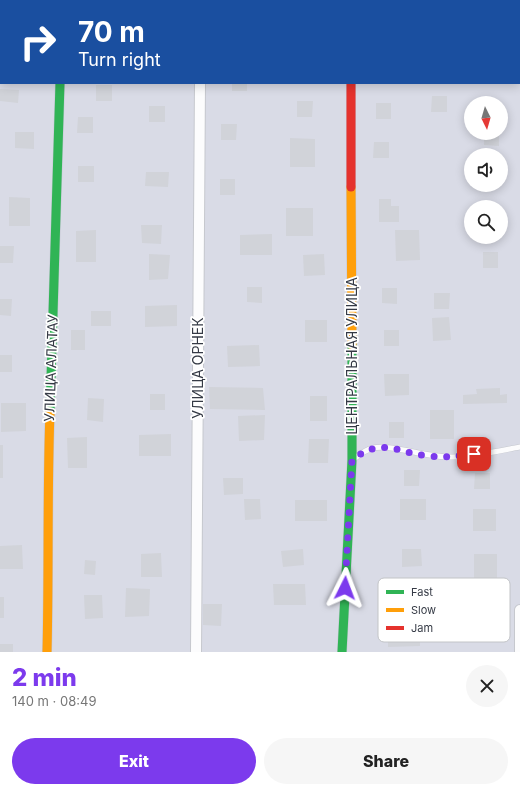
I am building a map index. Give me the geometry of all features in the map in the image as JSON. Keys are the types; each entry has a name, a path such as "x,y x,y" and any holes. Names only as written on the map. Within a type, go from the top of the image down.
{"street":[{"name":"УЛИЦА АЛАТАУ","path":"47,652 50,568 47,501 60,84"},
{"name":"УЛИЦА ОРНЕК","path":"196,652 200,84"},
{"name":"ЦЕНТРАЛЬНАЯ УЛИЦА","path":"342,652 352,460 351,84"},
{"path":"520,610 520,652"}],"lane":[{"path":"352,460 364,451 386,447 428,456 452,457 520,447"}],"shaded area":[{"path":"0,84 520,84 520,652 0,652"}],"building":[{"path":"232,84 247,84 247,91 232,91"},
{"path":"96,85 112,85 112,101 96,101"},
{"path":"0,89 19,90 18,103 0,101"},
{"path":"432,96 447,96 447,112 431,112"},
{"path":"297,101 313,101 312,117 297,117"},
{"path":"376,103 391,103 391,119 376,119"},
{"path":"149,106 165,106 165,122 149,122"},
{"path":"78,117 93,117 93,133 77,133"},
{"path":"221,124 237,124 236,140 221,140"},
{"path":"15,132 34,132 34,149 15,148"},
{"path":"290,138 315,139 315,167 290,167"},
{"path":"484,140 499,140 499,146 484,145"},
{"path":"374,142 389,142 389,158 373,158"},
{"path":"78,166 94,166 94,182 78,182"},
{"path":"146,172 169,172 168,187 145,186"},
{"path":"220,179 235,179 235,195 220,195"},
{"path":"9,197 30,198 30,226 9,226"},
{"path":"379,199 391,199 391,206 399,206 399,222 379,222"},
{"path":"286,208 313,208 313,236 286,236"},
{"path":"141,225 162,225 161,244 142,243"},
{"path":"96,230 96,262 76,262 76,231"},
{"path":"395,230 419,230 420,260 396,261"},
{"path":"272,234 272,255 240,255 240,235"},
{"path":"0,246 14,246 13,263 0,263"},
{"path":"483,252 498,252 498,268 483,268"},
{"path":"149,254 170,255 168,279 149,280"},
{"path":"324,254 325,275 304,276 303,255"},
{"path":"247,287 262,287 262,303 247,302"},
{"path":"382,288 397,288 397,304 382,303"},
{"path":"434,293 450,293 449,309 434,309"},
{"path":"0,299 12,299 11,316 0,315"},
{"path":"177,305 177,326 145,327 145,306"},
{"path":"91,311 111,311 111,326 91,326"},
{"path":"449,317 451,340 433,341 432,318"},
{"path":"305,320 327,320 327,342 305,342"},
{"path":"71,330 85,330 85,350 71,350"},
{"path":"384,330 399,330 399,346 384,346"},
{"path":"259,345 260,366 228,367 227,346"},
{"path":"0,355 12,355 12,372 0,372"},
{"path":"384,374 409,374 409,395 385,396"},
{"path":"209,387 263,388 265,410 210,409"},
{"path":"500,388 500,395 507,394 507,403 463,404 463,395 477,394 476,389"},
{"path":"150,394 165,394 165,410 150,410"},
{"path":"310,396 327,396 327,421 310,421"},
{"path":"88,398 104,399 103,422 87,420"},
{"path":"1,403 26,403 26,431 1,432"},
{"path":"430,410 454,410 454,439 430,439"},
{"path":"265,415 264,440 239,441 238,416"},
{"path":"389,422 404,422 404,438 389,438"},
{"path":"171,434 171,456 139,456 139,435"},
{"path":"87,437 87,468 68,468 67,438"},
{"path":"309,439 329,439 328,463 308,463"},
{"path":"0,445 3,445 3,478 0,478"},
{"path":"404,470 420,470 419,486 404,486"},
{"path":"475,473 490,473 490,489 474,489"},
{"path":"223,478 243,478 243,494 224,495"},
{"path":"244,499 260,499 261,519 245,520"},
{"path":"400,499 426,499 426,520 400,520"},
{"path":"295,500 327,500 327,521 295,521"},
{"path":"473,509 496,509 496,531 473,531"},
{"path":"22,545 23,569 0,569 0,546"},
{"path":"303,549 304,565 283,567 281,551"},
{"path":"402,549 421,549 422,566 402,567"},
{"path":"161,553 162,577 141,577 141,554"},
{"path":"474,554 497,554 497,578 474,578"},
{"path":"85,560 96,561 95,575 84,574"},
{"path":"273,584 305,584 306,605 274,605"},
{"path":"126,588 150,589 149,616 125,617"},
{"path":"84,595 102,595 103,618 85,619"},
{"path":"0,597 4,597 4,618 0,618"},
{"path":"203,604 222,604 221,626 203,625"},
{"path":"388,642 420,642 420,646 388,647"},
{"path":"0,644 13,644 13,652 0,652"}],"traffic: fast":[{"path":"50,412 60,84"},
{"path":"342,652 352,460 352,345"}],"traffic: slow":[{"path":"351,187 352,345"},
{"path":"47,652 50,412"}],"traffic: jam":[{"path":"351,84 351,187"}],"route":[{"path":"345,588 352,460 364,451 386,447 428,456 452,457 474,454"}]}
